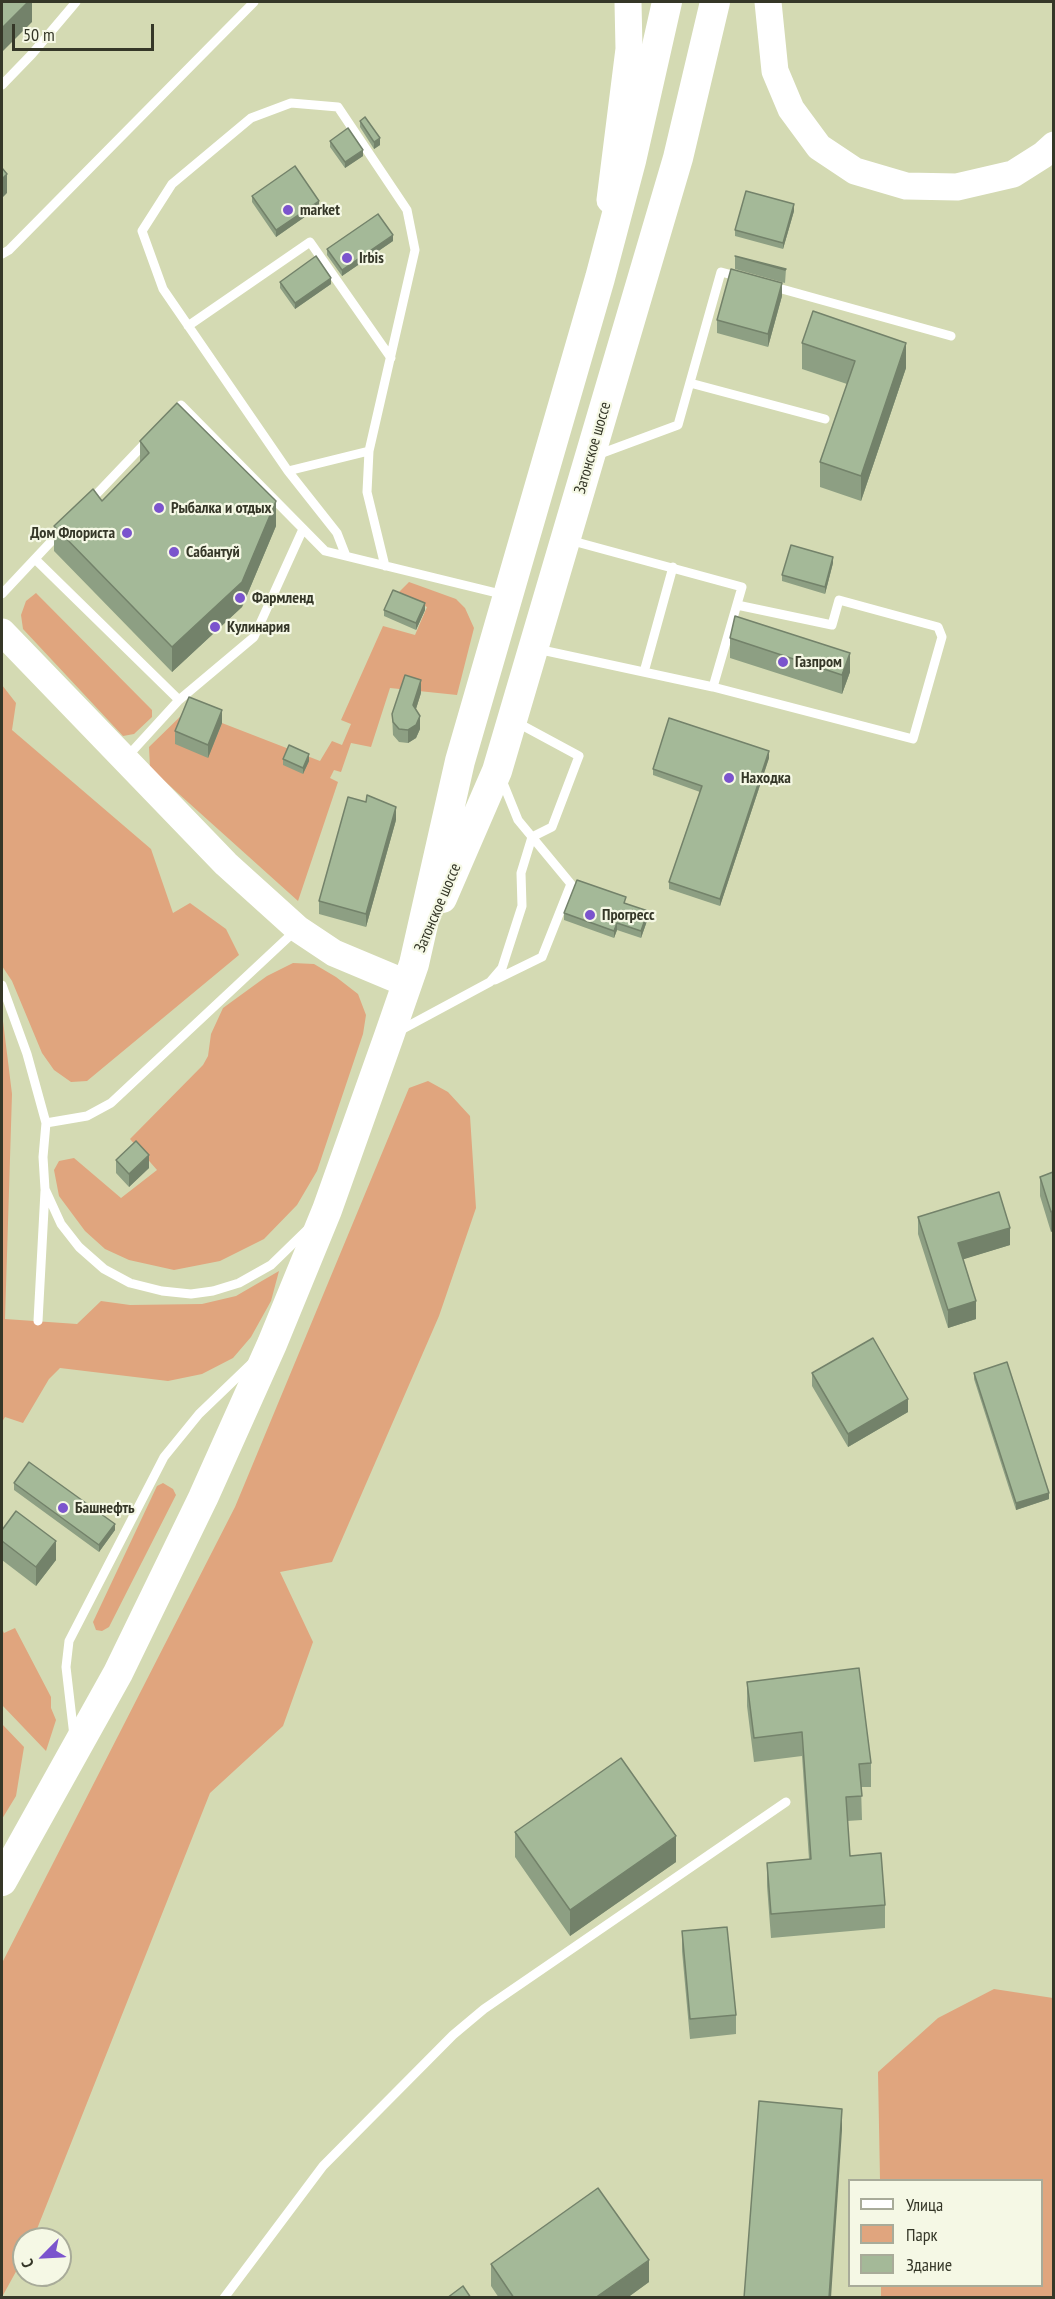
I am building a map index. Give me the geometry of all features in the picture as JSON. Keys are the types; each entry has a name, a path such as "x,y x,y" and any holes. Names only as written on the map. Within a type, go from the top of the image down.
{"main road":[{"path":"600,278 629,49 628,2"},
{"path":"655,59 657,2"},
{"name":"Затонское шоссе","path":"411,974 460,761 600,278 667,2"},
{"name":"Затонское шоссе","path":"411,974 497,771 513,720 678,158 715,2"},
{"path":"768,2 775,71 791,109 819,147 855,171 906,186 957,187 1013,174 1043,155 1053,144"},
{"path":"2,632 226,864 298,929 334,952 411,974 327,1210 272,1344 153,1602 75,1751 2,1881"}],"lane":[{"path":"2,85 76,2"},
{"path":"2,254 9,250 254,2"},
{"path":"346,556 337,533 288,471 163,289 142,231 172,184 251,118 291,103 338,107 407,210 415,250 369,451 367,492 385,566"},
{"path":"188,326 310,242 391,358"},
{"path":"591,457 678,425 721,272 951,336"},
{"path":"690,383 825,419"},
{"path":"165,422 181,405 325,551 507,595"},
{"path":"84,508 157,431"},
{"path":"288,471 369,451"},
{"path":"2,594 68,525"},
{"path":"124,760 179,700 255,637 303,529"},
{"path":"567,539 742,587 713,687"},
{"path":"35,559 179,700"},
{"path":"644,672 673,567"},
{"path":"534,648 713,687 913,739 942,637 938,627 839,600 832,625 737,605"},
{"path":"490,982 502,968 522,906 521,873 532,837 552,827 579,756 513,720"},
{"path":"389,1036 542,957 571,884 518,820 497,771"},
{"path":"46,1123 87,1116 111,1103 298,929"},
{"path":"2,985 27,1054 46,1123 38,1321"},
{"path":"45,1189 61,1224 104,1269 130,1283 181,1293 213,1291 239,1283 271,1265 327,1210"},
{"path":"75,1751 66,1667 69,1641 164,1457 199,1414 272,1344"},
{"path":"224,2298 298,2196 323,2166 453,2035 484,2009 786,1802"}],"green space":[{"path":"409,582 456,599 465,608 474,628 457,695 390,688 371,747 351,743 341,772 334,770 330,778 338,782 298,901 150,768 149,747 187,710 208,757 222,723 320,761 332,741 342,745 351,724 341,720 383,626 415,635 427,607 398,593"},
{"path":"36,593 152,710 152,717 134,734 123,736 23,629 21,615 26,601"},
{"path":"2,685 16,703 12,730 151,849 173,913 190,903 226,929 239,955 87,1081 71,1082 54,1070 42,1053 12,981 2,966"},
{"path":"293,963 314,964 336,977 358,994 366,1015 363,1034 317,1171 297,1205 264,1239 220,1261 174,1270 129,1260 105,1249 85,1231 59,1196 54,1170 59,1161 74,1158 121,1198 157,1170 130,1139 203,1065 208,1056 211,1034 223,1008 267,976"},
{"path":"2,1013 12,1094 5,1319 77,1324 101,1301 130,1305 202,1304 236,1296 279,1271 271,1301 251,1337 233,1358 202,1374 168,1381 60,1368 49,1379 23,1423 5,1417 2,1422"},
{"path":"428,1081 448,1092 470,1116 476,1208 439,1316 332,1562 280,1572 313,1642 283,1726 210,1793 38,2227 12,2227 12,2279 2,2297 2,1963 235,1507 409,1088"},
{"path":"163,1483 173,1489 176,1495 109,1627 102,1631 96,1630 93,1622 157,1486"},
{"path":"15,1628 51,1697 51,1708 56,1720 46,1751 2,1705 2,1629 4,1633"},
{"path":"2,1724 24,1747 16,1796 2,1819"},
{"path":"994,1989 1053,1998 1053,2297 881,2297 881,2287 1043,2287 1043,2179 880,2179 878,2072 938,2018"}],"building":[{"path":"2,2 28,2 2,28"},
{"path":"365,117 380,138 374,142 360,121"},
{"path":"348,128 363,150 345,162 330,141"},
{"path":"295,166 319,201 276,230 252,196"},
{"path":"2,168 7,174 2,179"},
{"path":"746,191 794,204 783,243 735,230"},
{"path":"378,214 393,235 342,270 327,249"},
{"path":"316,256 331,278 295,303 280,282"},
{"path":"735,256 786,269 785,270"},
{"path":"731,269 782,283 768,334 717,320"},
{"path":"813,311 906,343 861,476 820,462 855,361 802,343"},
{"path":"177,403 276,501 242,582 172,647 54,526 93,489 102,501 149,453 140,441"},
{"path":"791,545 833,557 825,587 782,575"},
{"path":"393,590 425,603 416,623 384,610"},
{"path":"735,616 850,653 842,675 730,638"},
{"path":"405,675 421,680 413,705 420,716 416,725 408,730 399,729 393,722 392,714"},
{"path":"189,697 222,710 208,745 175,731"},
{"path":"669,718 769,751 720,899 669,882 702,786 653,769"},
{"path":"289,745 309,754 303,768 283,759"},
{"path":"367,795 396,807 366,914 319,901 348,797 366,802"},
{"path":"577,880 626,897 624,903 648,911 641,931 617,923 614,931 564,913"},
{"path":"136,1141 149,1155 129,1174 116,1160"},
{"path":"1053,1172 1053,1211 1051,1212 1040,1177"},
{"path":"999,1192 1010,1228 958,1243 976,1301 948,1310 918,1217"},
{"path":"873,1338 908,1399 848,1434 812,1373"},
{"path":"1007,1362 1049,1493 1016,1503 974,1373"},
{"path":"29,1462 115,1524 99,1545 14,1483"},
{"path":"16,1511 56,1541 36,1567 2,1541 2,1530"},
{"path":"859,1668 871,1763 859,1764 862,1796 846,1797 850,1856 881,1853 885,1905 771,1914 767,1863 811,1859 802,1732 754,1738 747,1682"},
{"path":"621,1758 676,1836 570,1910 515,1832"},
{"path":"727,1927 736,2015 690,2019 682,1931"},
{"path":"759,2101 842,2109 829,2298 744,2298"},
{"path":"598,2188 649,2260 595,2298 514,2298 491,2264"},
{"path":"463,2286 471,2298 447,2298"}],"place":[{"name":"market","path":"288,210"},
{"name":"Irbis","path":"347,258"},
{"name":"Рыбалка и отдых","path":"159,508"},
{"name":"Дом Флориста","path":"127,533"},
{"name":"Сабантуй","path":"174,552"},
{"name":"Фармленд","path":"240,598"},
{"name":"Кулинария","path":"215,627"},
{"name":"Газпром","path":"783,662"},
{"name":"Находка","path":"729,778"},
{"name":"Прогресс","path":"590,915"},
{"name":"Башнефть","path":"63,1508"}]}
